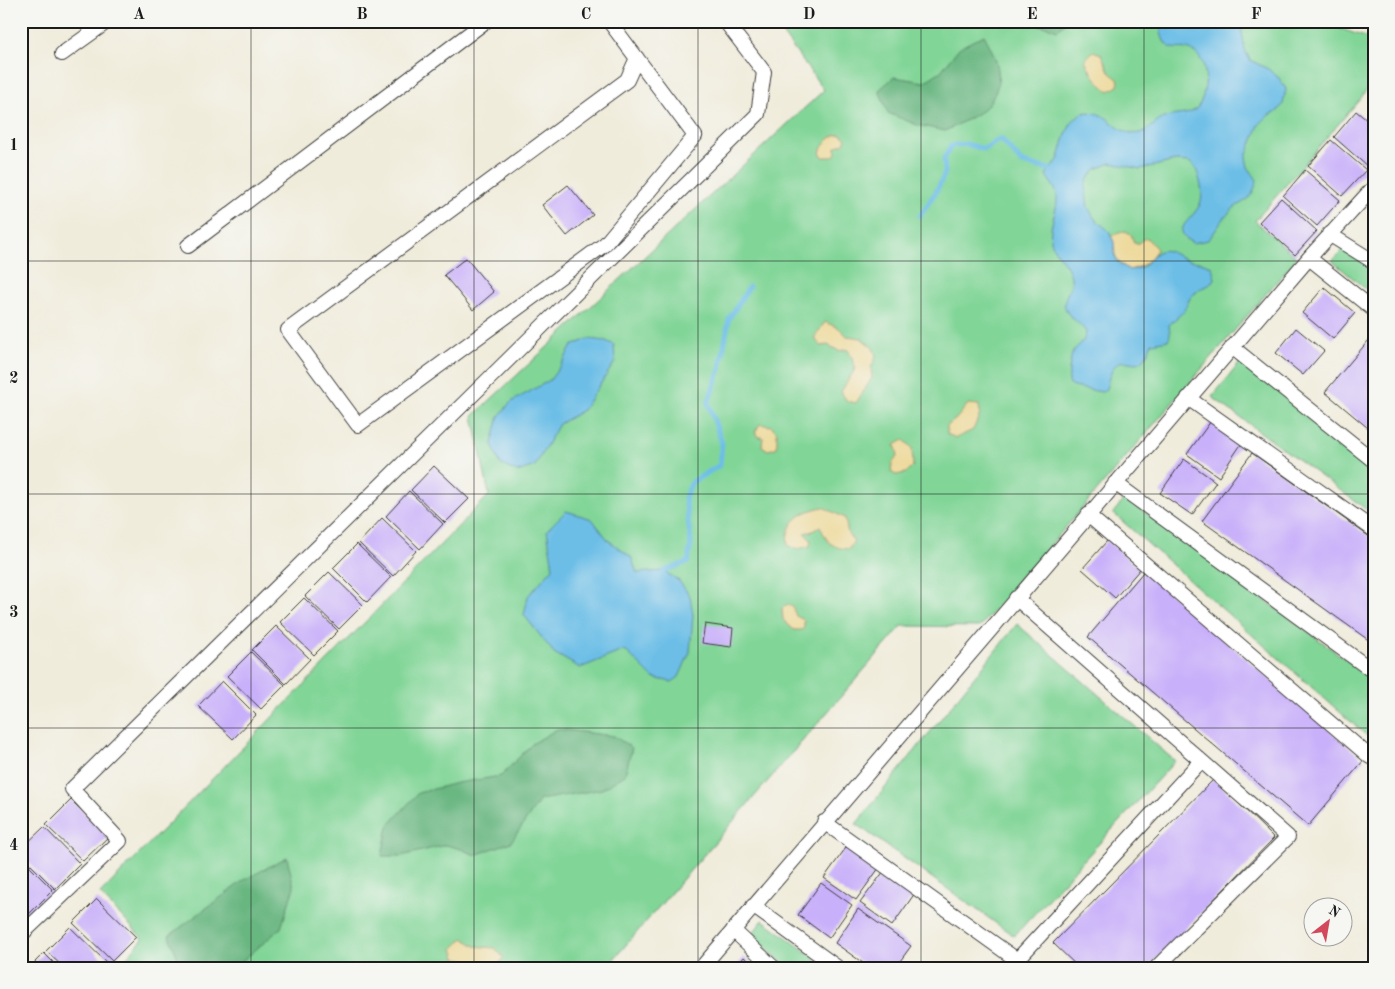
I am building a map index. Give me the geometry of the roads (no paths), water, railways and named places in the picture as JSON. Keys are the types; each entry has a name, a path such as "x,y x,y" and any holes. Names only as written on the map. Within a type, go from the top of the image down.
{"street":[{"path":"62,54 108,21"},
{"path":"188,246 486,21"},
{"path":"609,21 695,136 604,244 358,425 288,330 627,80 636,58"},
{"path":"21,935 120,841 72,789 758,114 764,72 725,21"},
{"path":"701,968 1329,234 1374,187"},
{"path":"1329,234 1374,262"},
{"path":"1309,258 1374,310"},
{"path":"1232,347 1374,461"},
{"path":"1188,398 1374,530"},
{"path":"1115,483 1374,672"},
{"path":"1088,515 1370,757 1374,753"},
{"path":"1016,598 1288,838 1156,968"},
{"path":"824,822 1022,964 1201,761"},
{"path":"753,906 838,968"},
{"path":"733,930 774,968"}],"water":[{"path":"1195,21 1240,21 1245,50 1250,60 1268,69 1279,78 1286,89 1283,104 1278,111 1268,116 1259,125 1246,157 1248,167 1257,180 1254,189 1245,201 1224,218 1208,240 1193,243 1183,234 1182,229 1184,225 1196,211 1202,197 1198,173 1189,162 1176,161 1140,169 1111,163 1096,169 1088,179 1085,185 1088,207 1094,218 1109,231 1114,242 1114,254 1118,262 1129,270 1137,269 1145,265 1153,255 1165,250 1187,260 1204,263 1212,267 1215,279 1209,285 1199,289 1190,298 1184,311 1169,325 1170,335 1168,340 1152,343 1145,358 1140,362 1120,362 1115,366 1106,389 1102,392 1073,387 1070,385 1069,378 1071,359 1073,352 1083,341 1086,332 1066,310 1065,301 1071,286 1071,277 1070,272 1055,251 1051,241 1051,228 1057,196 1046,175 1059,158 1071,124 1083,113 1092,112 1103,116 1126,132 1141,133 1164,118 1190,113 1197,108 1200,104 1205,85 1204,66 1198,55 1193,52 1187,49 1172,48 1166,44 1162,37 1161,22 1183,24"},
{"path":"588,339 606,341 614,345 615,362 583,410 559,424 535,466 517,472 500,464 492,444 499,416 511,402 550,380 572,346"},
{"path":"566,511 592,519 608,540 631,557 637,573 664,571 679,581 690,596 693,615 690,652 679,677 672,682 653,678 625,650 580,668 554,653 524,615 528,596 553,568 547,530"}],"waterway":[{"path":"920,216 937,190 945,173 944,159 951,146 966,144 984,149 1001,139 1022,163 1049,169"},
{"path":"664,571 688,562 691,543 685,497 692,482 720,465 722,443 708,403 720,369 729,319 749,287"}]}
